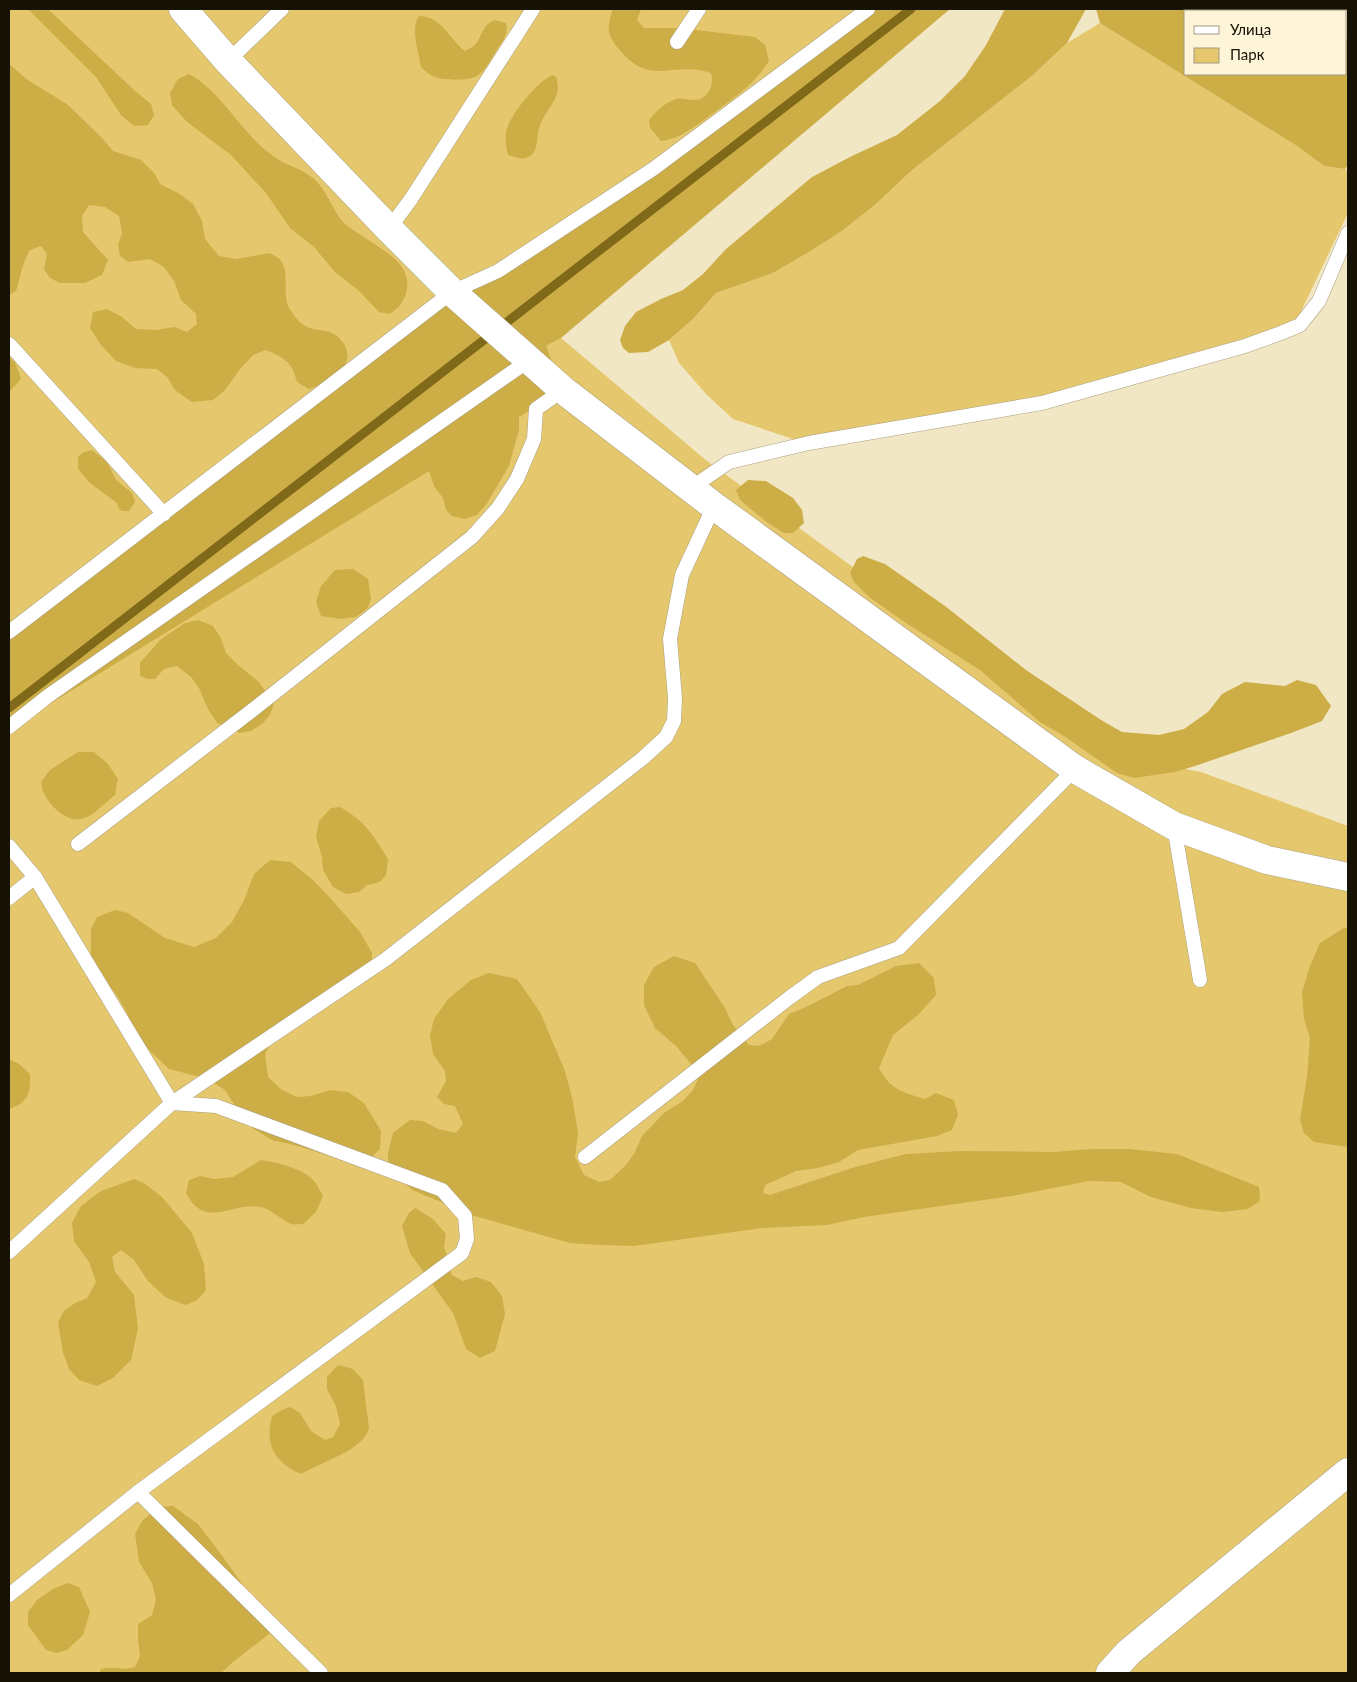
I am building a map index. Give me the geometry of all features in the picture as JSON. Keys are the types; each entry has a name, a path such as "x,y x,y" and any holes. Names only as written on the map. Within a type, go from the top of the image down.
{"main road":[{"path":"183,9 228,61 389,229 476,315 562,390 714,506 1075,769 1174,826 1267,860 1348,877"},
{"path":"1110,1673 1129,1652 1348,1472"}],"lane":[{"path":"228,61 282,9"},
{"path":"389,229 411,199 533,9"},
{"path":"677,42 700,9"},
{"path":"12,625 164,514 452,292 498,271 653,169 868,9"},
{"path":"691,488 729,462 809,443 1042,402 1245,346 1281,333 1300,325 1319,301 1348,233"},
{"path":"9,344 164,514"},
{"path":"9,727 48,696 520,354"},
{"path":"78,844 259,705 472,537 498,508 517,479 534,439 536,408 562,390"},
{"path":"9,1252 172,1103 386,959 643,758 666,737 674,721 675,698 670,639 682,574 714,506"},
{"path":"585,1157 818,977 899,948 1075,769"},
{"path":"1174,826 1200,980"},
{"path":"9,846 35,877 172,1103"},
{"path":"9,898 35,877"},
{"path":"9,1595 138,1492 462,1253 467,1239 466,1216 442,1190 216,1106 172,1103"},
{"path":"138,1492 321,1673"}],"green space":[{"path":"9,9 868,9 546,346 561,338 707,461 1111,755 1201,772 1348,826 1348,1673 9,1673"},
{"path":"1100,23 1297,146 1324,166 1345,169 1348,173 1348,213 1296,322 1081,391 799,441 733,419 707,395 679,363 669,340 693,319 716,293 773,273 842,231 876,204 911,171 1033,75 1067,43"}],"shaded area":[{"path":"28,9 48,9 151,104 154,115 148,125 134,126 121,115 96,77"},
{"path":"613,9 641,9 637,20 644,28 679,28 755,37 765,45 769,61 751,84 700,123 675,137 661,141 650,128 649,121 651,117 676,99 694,100 706,95 712,81 711,73 685,69 651,70 641,67 630,60 611,38 609,25"},
{"path":"868,9 950,9 561,338 546,346 563,390 519,417 519,430 509,466 486,505 477,515 464,519 452,516 446,510 443,498 434,486 429,471 9,729 9,632 456,292 498,271"},
{"path":"1005,9 1086,9 1067,43 1033,75 911,171 876,204 842,231 773,273 716,293 693,319 669,340 648,352 629,353 623,348 620,340 625,326 636,312 683,290 703,274 726,249 812,177 897,135 940,101 965,76 986,45"},
{"path":"1096,9 1291,10 1184,10 1184,75 1347,75 1348,39 1348,165 1345,169 1324,166 1297,146 1100,23"},
{"path":"419,16 434,20 465,51 476,44 485,27 494,20 506,23 507,31 490,62 477,76 474,78 452,80 441,79 431,75 421,67 415,34 416,21"},
{"path":"9,64 29,81 67,104 113,151 141,160 155,174 160,184 180,194 193,204 202,221 205,239 219,256 236,259 270,253 280,259 285,270 286,296 289,308 301,323 308,327 335,334 345,346 347,361 337,374 309,389 297,382 293,370 287,362 266,350 253,355 225,390 213,400 192,402 175,390 167,377 157,369 135,368 116,361 101,345 90,328 93,312 107,309 122,317 136,329 156,330 174,327 187,332 197,324 196,314 181,300 174,281 164,267 150,259 128,262 120,256 118,245 122,233 119,216 105,207 89,205 82,216 83,232 108,260 102,275 85,283 60,283 50,278 44,269 47,254 41,246 30,250 23,265 16,291 9,295"},
{"path":"189,74 213,92 264,149 281,161 314,179 322,187 343,222 398,262 406,275 407,288 403,300 395,310 389,314 379,312 359,291 335,272 313,246 290,228 266,193 231,155 187,122 172,105 170,93 178,79"},
{"path":"553,75 557,78 558,90 541,123 535,150 530,156 525,158 508,155 506,132 512,117 532,91"},
{"path":"9,357 15,362 21,379 9,392"},
{"path":"92,450 107,462 116,480 132,493 135,502 129,511 119,509 117,503 90,483 78,469 78,457 84,452"},
{"path":"748,480 766,481 793,498 802,510 804,523 793,533 784,533 768,523 740,500 736,490"},
{"path":"863,556 885,564 945,606 1026,670 1122,732 1159,735 1184,729 1208,712 1222,694 1245,682 1285,686 1297,680 1316,685 1331,706 1322,721 1195,766 1175,772 1134,778 1117,773 1064,736 1040,722 980,670 869,597 854,582 850,573 857,559"},
{"path":"353,569 368,579 371,599 368,608 356,617 341,619 321,616 316,602 321,586 335,570"},
{"path":"198,620 213,626 221,638 226,653 259,682 274,703 270,715 262,724 251,731 240,733 217,723 208,709 199,688 191,677 177,666 164,669 155,679 140,676 140,663 160,640 185,623"},
{"path":"78,752 94,752 108,764 118,779 115,795 87,817 74,819 56,810 43,792 41,782 50,770"},
{"path":"340,807 356,817 368,829 388,859 386,875 380,882 367,885 359,892 346,894 333,887 323,870 322,857 316,837 319,821 331,808"},
{"path":"270,860 291,862 314,881 360,932 372,953 372,974 273,1039 265,1054 268,1077 282,1090 297,1097 311,1096 330,1090 348,1092 364,1103 381,1131 380,1149 366,1162 347,1161 272,1140 254,1129 241,1115 225,1090 208,1079 169,1069 149,1050 136,1033 116,994 100,975 91,958 91,929 97,917 115,910 128,913 165,938 194,947 216,938 232,922 244,900 254,874"},
{"path":"1344,928 1348,928 1348,1147 1314,1142 1304,1133 1300,1120 1307,1076 1310,1038 1304,1019 1302,992 1320,943"},
{"path":"674,956 695,963 725,1008 733,1025 749,1045 759,1046 772,1039 789,1014 847,986 858,985 896,966 919,963 934,978 936,995 918,1015 893,1035 879,1068 893,1086 904,1092 925,1099 936,1093 954,1100 958,1115 952,1130 937,1136 858,1150 839,1162 818,1168 796,1171 765,1185 763,1193 770,1195 855,1167 906,1154 961,1151 1054,1152 1129,1149 1177,1154 1259,1187 1260,1201 1248,1209 1222,1212 1191,1208 1151,1197 1121,1182 1089,1181 1012,1196 864,1217 827,1225 762,1228 634,1246 599,1245 570,1243 475,1216 412,1190 388,1167 388,1153 393,1133 410,1120 423,1121 438,1129 456,1133 463,1124 455,1106 444,1104 437,1097 446,1081 445,1071 433,1054 430,1035 434,1019 448,999 471,980 489,973 517,979 540,1012 565,1071 573,1102 578,1133 575,1157 584,1175 599,1182 610,1180 626,1165 634,1154 642,1136 664,1113 683,1101 693,1090 698,1079 691,1064 676,1046 655,1028 644,1005 644,985 654,967"},
{"path":"9,1059 19,1064 30,1074 30,1087 24,1100 9,1109"},
{"path":"261,1160 282,1164 304,1173 316,1184 323,1196 316,1212 303,1224 291,1224 261,1207 250,1206 211,1213 202,1210 194,1204 186,1193 189,1180 200,1176 214,1179 233,1177"},
{"path":"134,1179 144,1183 162,1197 192,1233 204,1264 206,1290 196,1301 185,1305 165,1297 148,1281 134,1260 121,1250 112,1257 115,1272 134,1295 138,1328 131,1360 113,1378 97,1386 79,1380 69,1369 63,1353 58,1322 64,1311 75,1303 87,1298 96,1282 89,1262 74,1241 72,1223 81,1206 101,1191"},
{"path":"415,1208 433,1219 446,1234 444,1246 452,1275 463,1281 476,1277 491,1282 502,1296 505,1314 495,1351 480,1358 466,1349 453,1313 410,1253 402,1226 409,1213"},
{"path":"338,1365 353,1369 363,1380 369,1428 366,1436 351,1449 301,1474 284,1464 274,1451 270,1435 272,1416 290,1407 300,1413 311,1431 325,1440 333,1437 340,1424 336,1406 327,1389 327,1377"},
{"path":"173,1506 198,1524 223,1557 266,1618 269,1634 221,1673 99,1673 101,1669 105,1668 126,1669 135,1667 140,1656 138,1624 152,1615 156,1600 152,1583 139,1562 135,1534 142,1521 158,1507"},
{"path":"67,1583 79,1587 90,1612 83,1635 67,1650 57,1653 46,1650 28,1625 28,1612 37,1600 53,1589"}],"waterway":[{"path":"9,708 911,9"}]}
